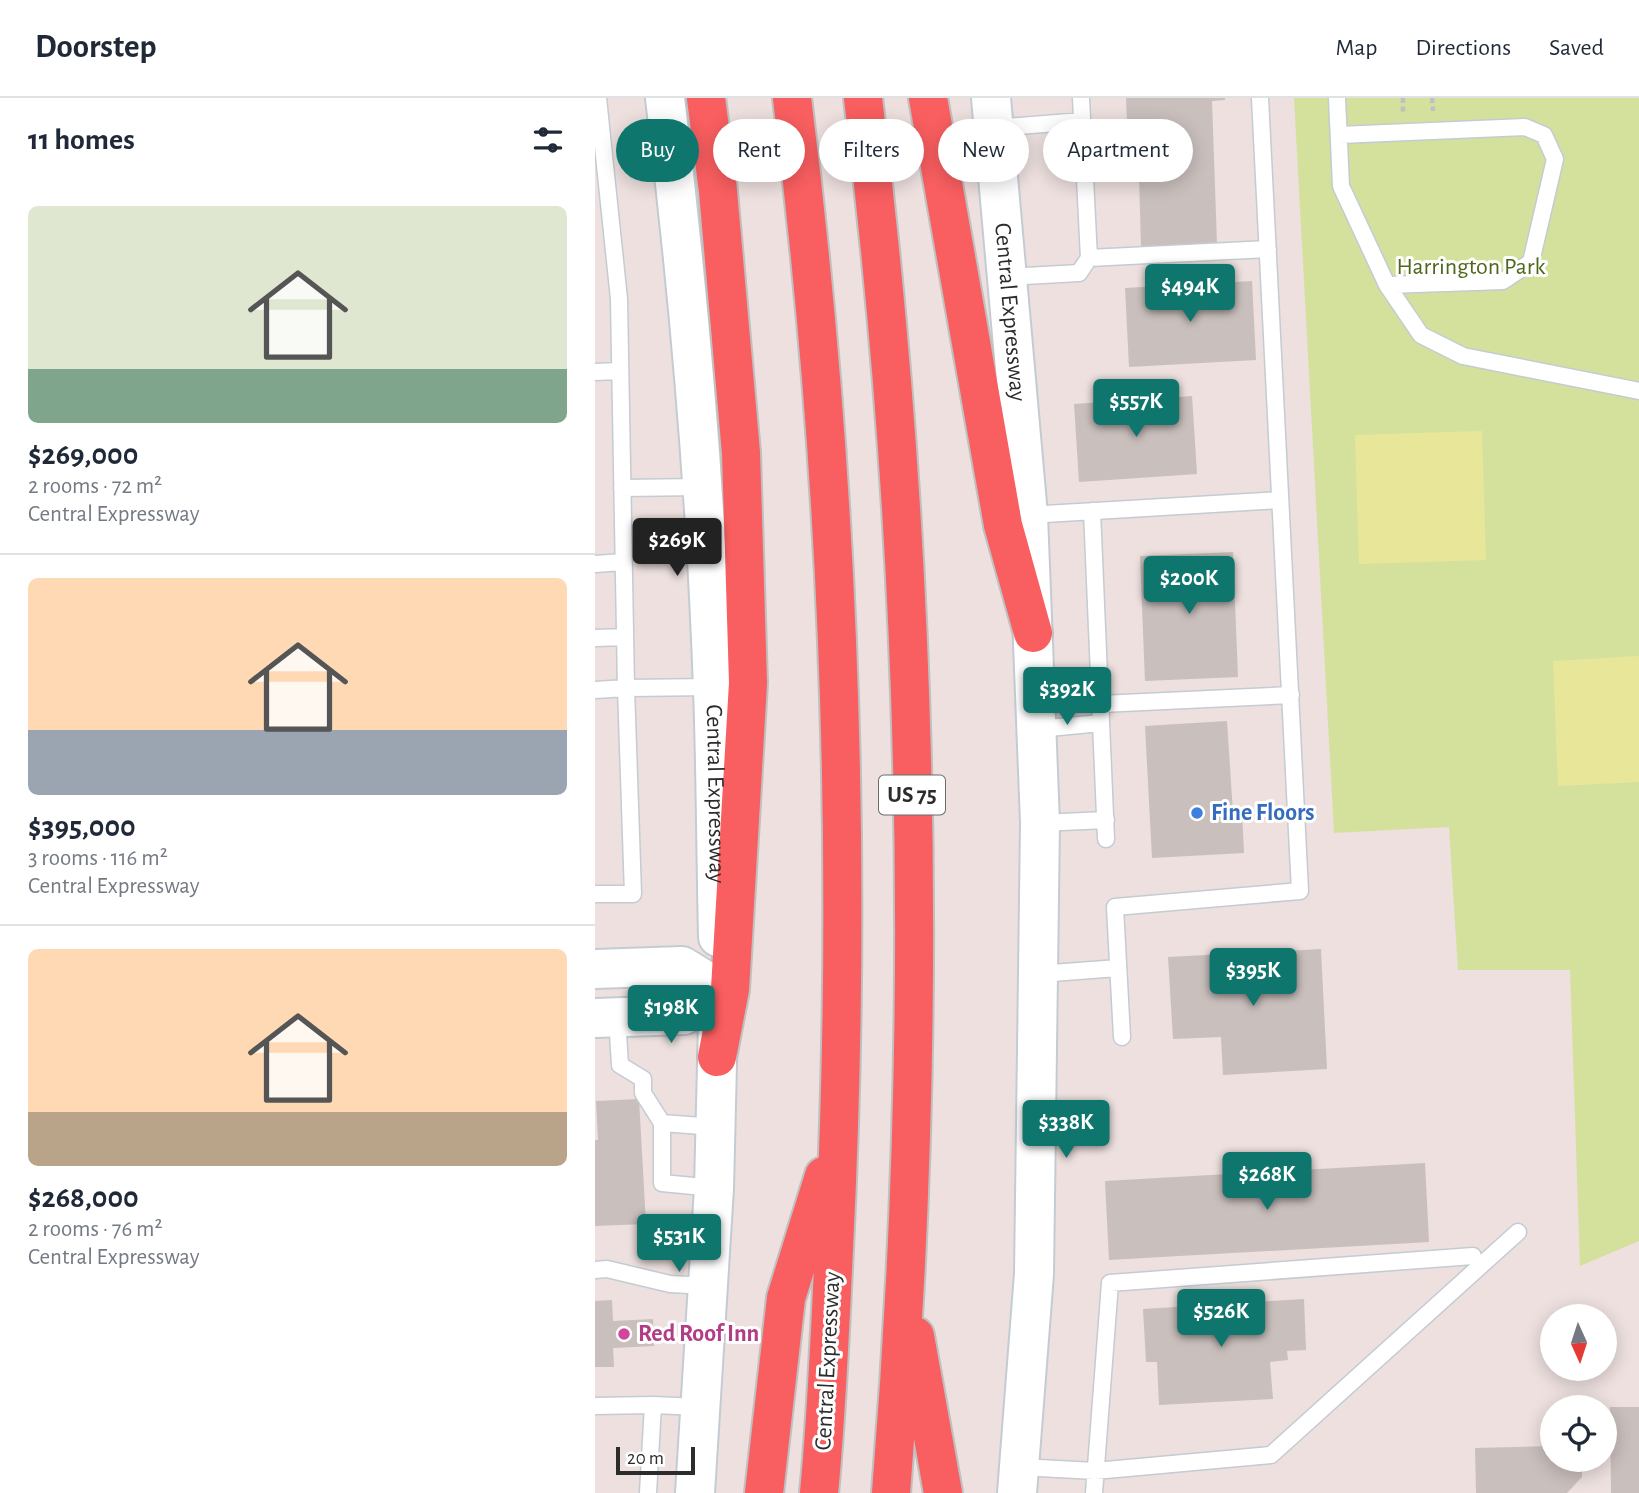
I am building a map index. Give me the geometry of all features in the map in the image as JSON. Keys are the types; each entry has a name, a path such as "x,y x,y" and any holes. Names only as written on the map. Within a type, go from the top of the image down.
{"highway":[{"path":"706,98 741,453 748,683 730,989 717,1057"},
{"name":"Central Expressway","path":"792,98 827,449 835,593 843,925 840,1124 825,1429 819,1493"},
{"name":"US 75","path":"863,98 880,242 894,411 907,633 913,948 912,1086 905,1280 891,1493"},
{"path":"928,98 1003,525 1033,633"},
{"path":"764,1493 786,1298 840,1124"},
{"path":"905,1280 943,1493"}],"main road":[{"name":"Central Expressway","path":"665,98 679,209 702,487 713,687 719,989 714,1188 695,1493"},
{"name":"Central Expressway","path":"993,113 1028,515 1040,823 1034,1274 1019,1480"},
{"path":"595,969 682,966 719,989 684,1014 606,1018"}],"lane":[{"path":"595,894 633,894 618,371 619,299 598,98"},
{"path":"1081,98 1082,119"},
{"path":"1122,1037 1115,907 1300,891 1260,98"},
{"path":"1336,98 1341,186 1387,285 1421,335 1463,356 1639,391"},
{"path":"993,113 1060,119"},
{"path":"1339,135 1525,127 1544,135 1555,159 1531,262 1503,281 1387,285"},
{"path":"1008,277 1079,273 1089,258 1085,182"},
{"path":"1089,258 1268,249"},
{"path":"595,372 618,371"},
{"path":"622,488 702,487"},
{"path":"1028,515 1280,500"},
{"path":"1092,511 1106,839"},
{"path":"595,564 623,562"},
{"path":"595,638 625,637"},
{"path":"595,690 713,687"},
{"path":"1101,704 1291,695"},
{"path":"1038,729 1101,723"},
{"path":"1040,823 1105,820"},
{"path":"1039,974 1118,968"},
{"path":"606,1018 619,1065 643,1079 643,1093 662,1123 662,1183 714,1188"},
{"path":"662,1123 715,1127"},
{"path":"1019,1480 1272,1455 1518,1232"},
{"path":"1094,1493 1110,1283 1473,1256"},
{"path":"595,1270 607,1269 670,1284 709,1286"},
{"path":"648,1493 653,1405"},
{"path":"595,1406 702,1407"}],"green space":[{"name":"Harrington Park","path":"1294,98 1639,98 1639,1241 1580,1266 1570,970 1458,970 1449,827 1334,833"}],"shaded area":[{"path":"1482,431 1486,560 1359,564 1355,435"},
{"path":"1639,656 1639,782 1558,786 1553,661"}],"building":[{"path":"1126,98 1225,98 1212,101 1217,244 1141,246 1139,182 1193,182 1193,119 1127,119"},
{"path":"1252,281 1256,360 1129,367 1125,288"},
{"path":"1192,396 1197,474 1079,482 1074,404"},
{"path":"1233,552 1238,677 1145,681 1140,556"},
{"path":"1227,721 1233,813 1242,812 1244,853 1152,858 1145,726"},
{"path":"1321,949 1327,1069 1223,1075 1221,1037 1173,1039 1168,957"},
{"path":"639,1099 646,1224 595,1226 595,1140 598,1140 596,1101"},
{"path":"1425,1163 1429,1242 1109,1260 1105,1181"},
{"path":"1304,1299 1306,1350 1287,1351 1288,1360 1270,1362 1273,1399 1159,1405 1157,1362 1146,1362 1143,1309"},
{"name":"Red Roof Inn","path":"612,1300 613,1321 653,1319 654,1346 613,1348 614,1367 595,1367 595,1301"},
{"path":"1617,1407 1639,1407 1639,1493 1611,1493 1611,1472 1617,1472"},
{"path":"1540,1446 1540,1472 1582,1472 1582,1477 1567,1493 1476,1493 1475,1448"}],"place":[{"name":"Fine Floors","path":"1197,813"},
{"name":"Red Roof Inn","path":"624,1334"}]}
